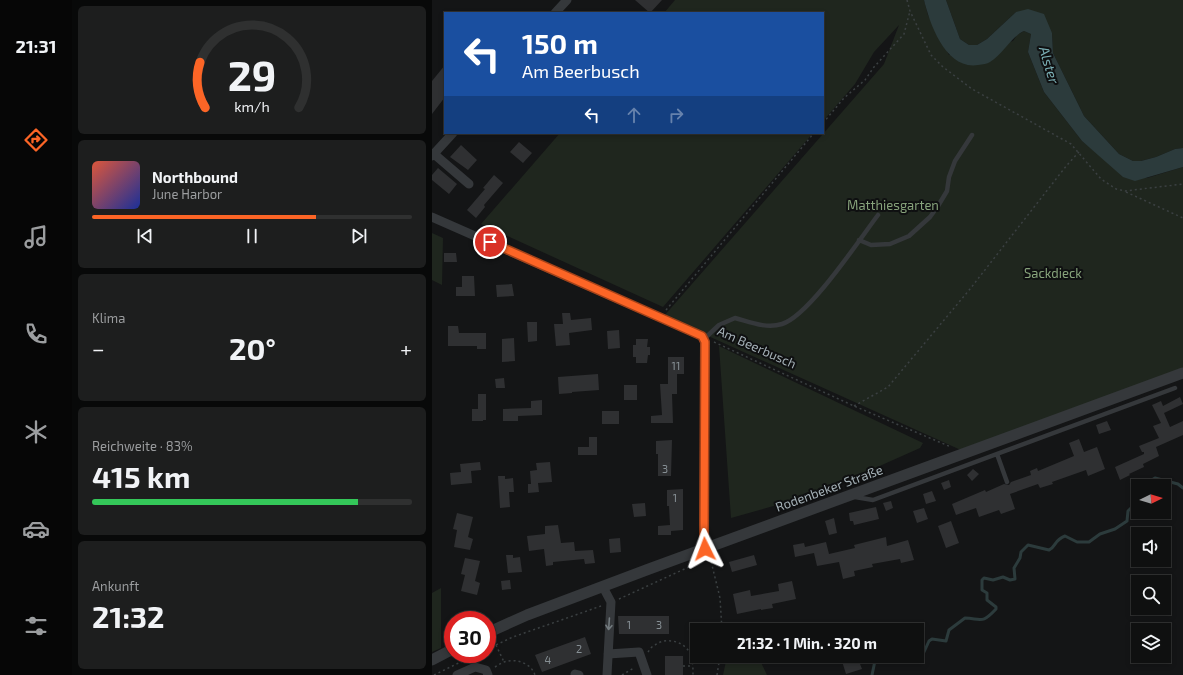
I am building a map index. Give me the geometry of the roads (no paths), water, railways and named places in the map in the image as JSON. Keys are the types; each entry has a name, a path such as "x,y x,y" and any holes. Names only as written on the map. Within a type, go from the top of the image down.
{"street":[{"path":"556,12 567,0"},
{"path":"452,134 433,155 469,184"},
{"name":"Am Beerbusch","path":"432,217 660,317 702,336 704,339"},
{"path":"704,339 705,549"},
{"name":"Rodenbeker Straße","path":"496,629 527,615 1183,373"},
{"path":"603,587 611,602 607,675"},
{"path":"608,654 639,652 647,675"},
{"path":"432,660 444,654"},
{"path":"457,675 475,667 487,673"}],"lane":[{"path":"859,240 871,245 890,244 909,236 930,217 947,191 949,177 955,161 972,135"},
{"path":"704,339 719,325 735,318 760,326 781,324 790,321 803,310 827,283 878,215"},
{"path":"849,496 873,500 1175,388"},
{"path":"997,454 1007,482"}],"water":[{"name":"Alster","path":"924,0 946,0 960,39 969,45 977,45 987,39 1016,12 1028,9 1044,14 1052,33 1053,53 1084,116 1119,154 1133,161 1141,161 1156,157 1175,149 1183,148 1183,167 1135,181 1123,177 1082,141 1044,92 1028,52 1031,34 1024,31 1019,34 995,59 989,63 967,65 948,53 941,44 930,21"}],"waterway":[{"path":"1153,479 1159,479"},
{"path":"1171,482 1178,484 1183,488"},
{"path":"924,652 929,641 932,639 946,641 949,630 965,618 982,620 988,617 996,609 996,607 987,600 987,593 982,590 982,580 984,578 993,580 1003,577 1010,580 1015,579 1014,568 1020,558 1021,552 1028,545 1049,550 1059,539 1065,536 1077,542 1089,542 1100,534 1115,529 1127,521 1128,511 1131,508"},
{"path":"872,675 875,663"}],"park label":[{"name":"Matthiesgarten","path":"893,205"},
{"name":"Sackdieck","path":"1053,273"}]}
